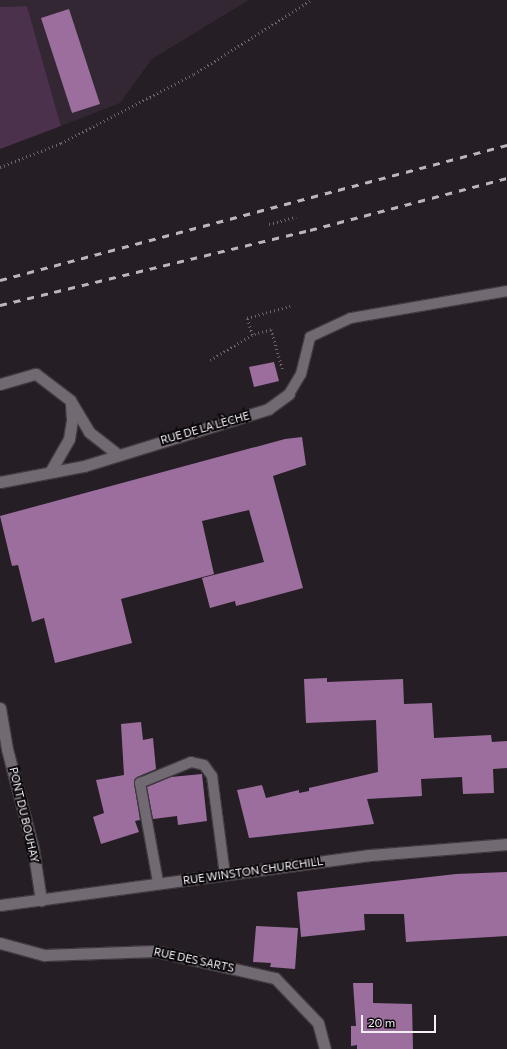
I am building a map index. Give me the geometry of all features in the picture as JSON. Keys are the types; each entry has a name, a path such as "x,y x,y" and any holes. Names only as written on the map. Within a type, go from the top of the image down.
{"street":[{"path":"0,384 36,374 70,400 89,432 117,454"},
{"name":"RUE DE LA LÈCHE","path":"0,482 84,466 117,454 268,409 289,394"},
{"path":"50,472 69,439 72,419 70,400"},
{"name":"PONT DU BOUHAY","path":"0,708 7,749 32,843 41,900"},
{"name":"RUE WINSTON CHURCHILL","path":"0,905 158,882 225,875 370,855 507,844"},
{"name":"RUE DES SARTS","path":"0,943 44,955 155,951 275,978 318,1023 325,1049"}],"lane":[{"path":"289,394 301,374 310,337 351,318 507,291"},
{"path":"158,882 140,783 191,762 204,765 212,776 225,875"}],"path":[{"path":"0,167 61,143 194,74 311,0"},
{"path":"269,224 296,217"},
{"path":"252,335 246,318 290,306"},
{"path":"210,360 252,335 271,330 289,394"}],"shaded area":[{"path":"0,0 249,0 152,59 120,103 61,126 27,6 0,7"},
{"path":"27,6 61,126 0,149 0,7"}],"building":[{"path":"69,9 100,104 72,113 41,18"},
{"path":"274,362 279,381 254,387 249,367"},
{"path":"302,437 306,465 273,476 303,588 236,606 235,601 210,608 202,578 264,562 249,510 202,521 214,574 121,599 132,643 55,663 44,618 32,622 18,565 12,566 0,516 285,439"},
{"path":"327,678 327,682 403,679 404,704 432,703 434,738 491,735 492,742 507,741 507,768 493,769 494,793 463,794 462,777 421,779 422,796 367,799 374,824 249,838 237,790 262,785 266,798 299,790 299,793 309,791 309,788 378,772 376,720 306,723 304,679"},
{"path":"141,722 143,740 153,738 156,769 137,777 134,782 140,820 135,821 139,832 101,844 93,817 104,813 96,780 124,775 121,724"},
{"path":"202,774 207,821 178,825 177,816 153,819 147,787 171,777"},
{"path":"507,872 507,936 406,942 404,914 364,914 365,930 301,937 297,892 456,874"},
{"path":"256,926 298,928 295,969 270,967 271,963 253,962"},
{"path":"353,983 373,983 373,1003 412,1004 413,1049 357,1049 357,1045 351,1046 351,1026 356,1026"}],"railway":[{"path":"0,280 507,145"},
{"path":"0,305 310,230 507,178"}]}
